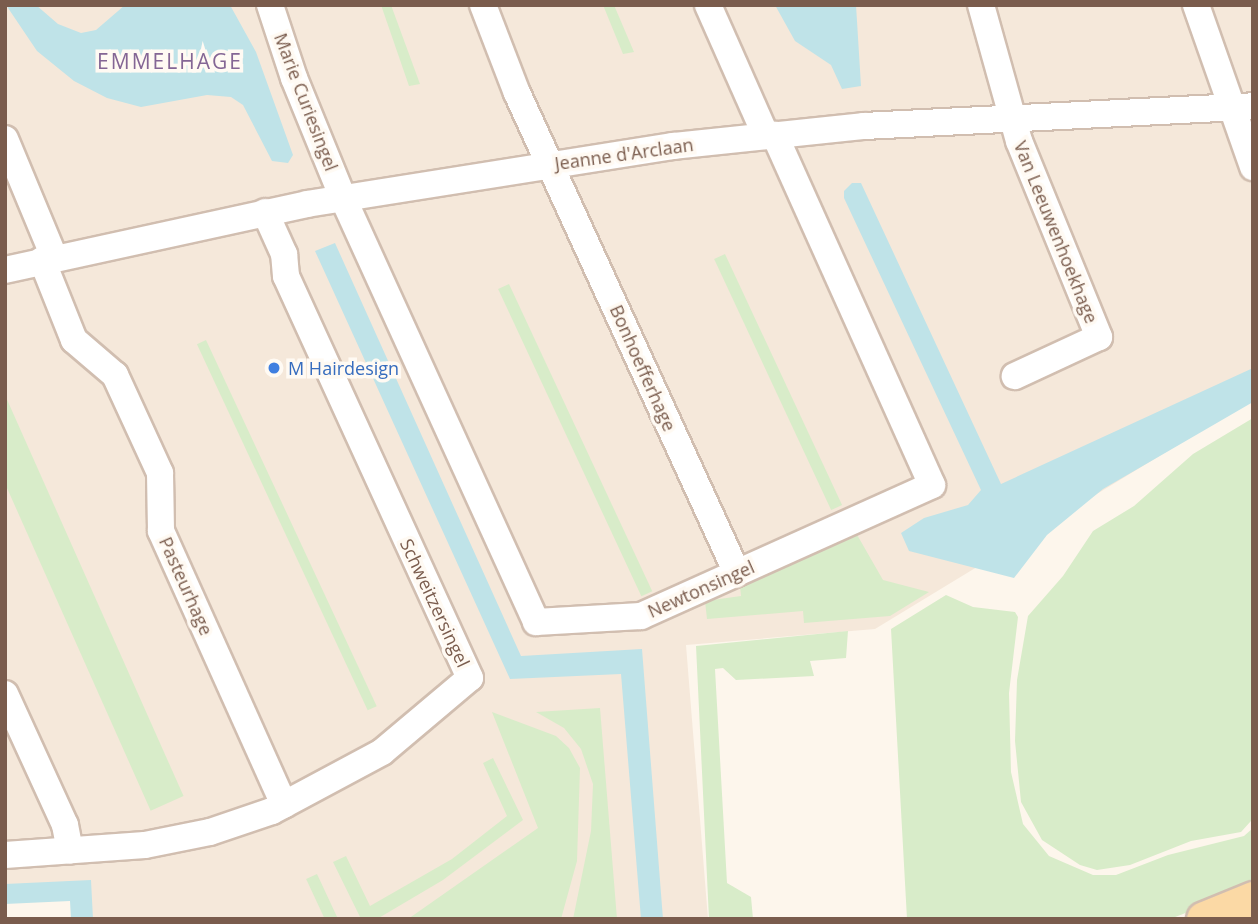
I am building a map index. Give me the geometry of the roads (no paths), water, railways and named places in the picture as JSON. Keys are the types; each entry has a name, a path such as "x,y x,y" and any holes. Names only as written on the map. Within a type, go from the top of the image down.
{"main road":[{"path":"1204,919 1253,899"}],"street":[{"name":"Marie Curiesingel","path":"270,5 294,78 343,198"},
{"name":"Bonhoefferhage","path":"483,5 551,163 737,573"},
{"path":"708,5 771,135"},
{"path":"981,5 1012,118"},
{"path":"1196,5 1241,107 1253,167"},
{"name":"Jeanne d'Arclaan","path":"5,270 265,212 551,163 771,135 1012,118 1241,107"},
{"name":"Van Leeuwenhoekhage","path":"1012,118 1055,236 1098,337 1014,376"},
{"name":"Newtonsingel","path":"343,198 536,622 641,616 932,485 771,135"},
{"name":"Pasteurhage","path":"5,139 74,340 115,375 160,473 161,531 284,805"},
{"name":"Schweitzersingel","path":"5,855 70,851 187,837 284,805 382,752 470,678 286,276 284,254 265,212"},
{"path":"5,694 65,825 70,851"}],"water":[{"path":"6,5 36,5 58,24 81,33 96,30 125,5 230,5 256,52 293,155 288,163 272,161 243,105 231,97 207,95 141,107 107,98 74,81 37,51"},
{"path":"775,5 856,5 861,86 842,89 831,65 795,41"},
{"path":"852,183 861,183 1001,484 1253,368 1253,402 1103,489 1047,535 1014,578 909,551 901,533 924,518 968,505 981,490 844,198 844,191"},
{"path":"335,243 521,656 642,649 663,919 641,919 621,674 510,679 315,251"},
{"path":"91,880 93,919 71,919 70,901 5,904 5,884"}],"place":[{"name":"M Hairdesign","path":"274,368"}],"district":[{"name":"EMMELHAGE","path":"170,61"}]}
